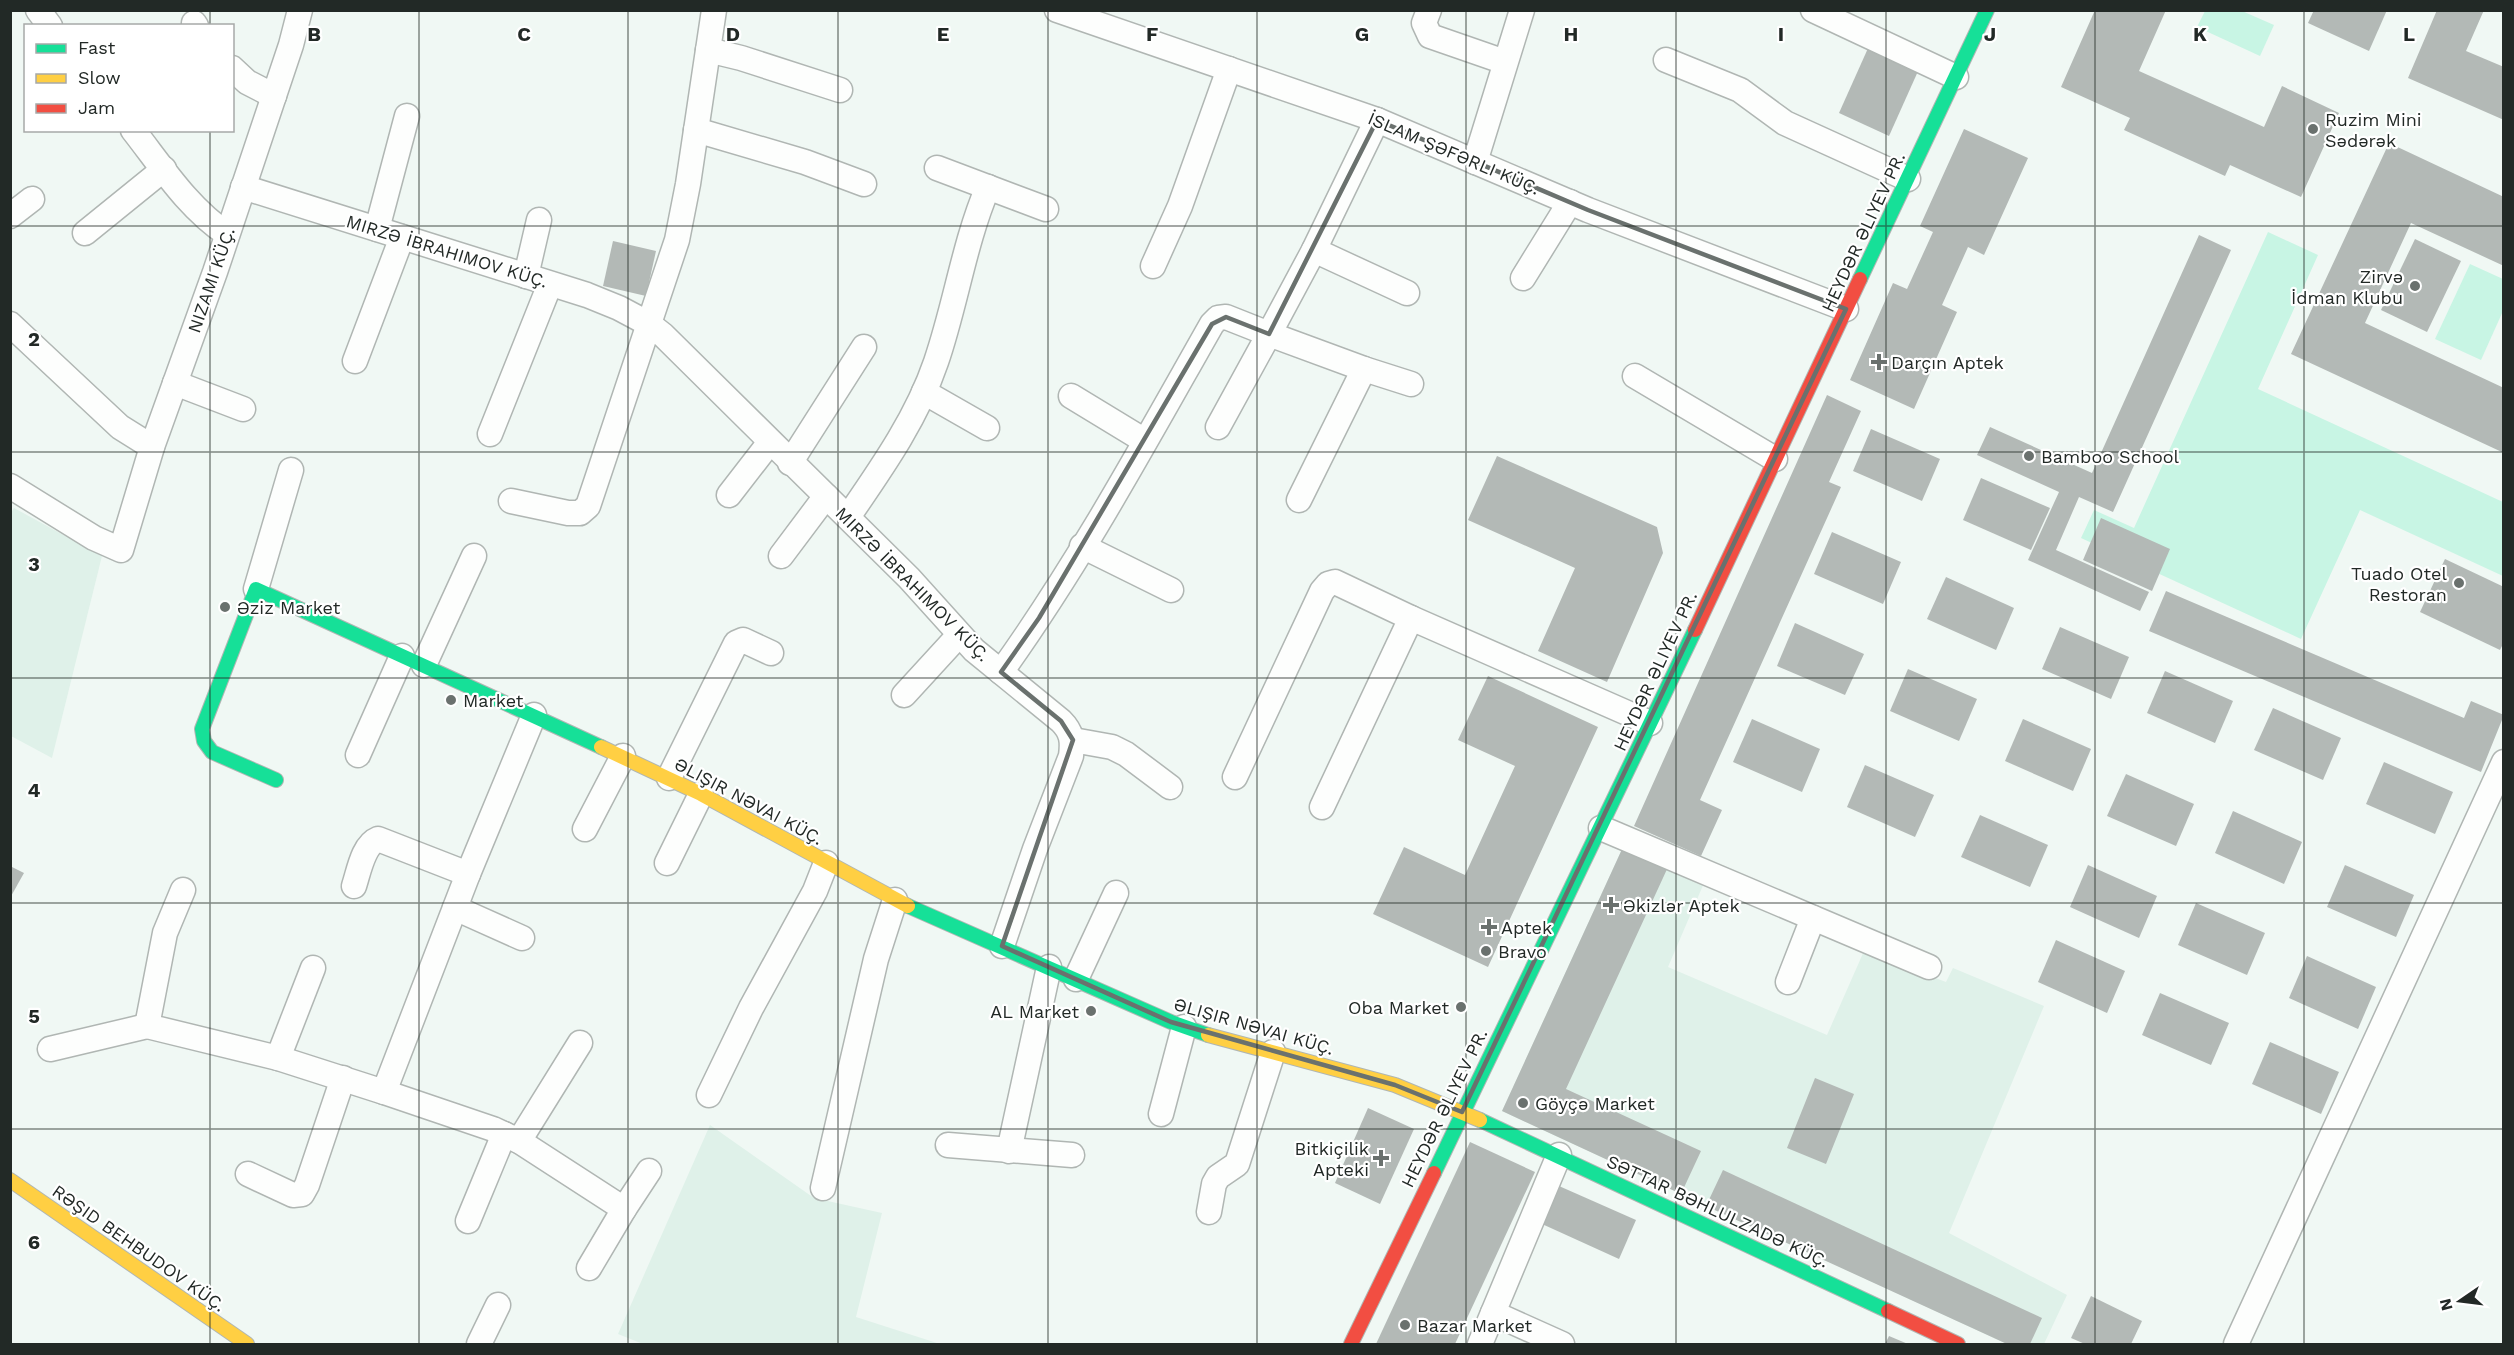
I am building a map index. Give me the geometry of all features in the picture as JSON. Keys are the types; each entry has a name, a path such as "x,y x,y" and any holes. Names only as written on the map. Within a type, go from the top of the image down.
{"street":[{"path":"38,10 48,24"},
{"name":"NIZAMI KÜÇ.","path":"10,486 94,538 121,550 152,447 274,96 300,10"},
{"path":"511,501 568,513 580,513 588,506 677,240 714,10"},
{"name":"İSLAM ŞƏFƏRLI KÜÇ.","path":"1057,10 1377,120 1570,202 1846,309"},
{"path":"1429,10 1424,23 1430,36 1505,62"},
{"path":"1475,162 1522,10"},
{"path":"1813,10 1956,77"},
{"name":"HEYDƏR ƏLIYEV PR.","path":"1351,1344 1601,828 1987,10"},
{"path":"708,50 741,58 840,90"},
{"path":"1666,60 1740,90 1785,123 1908,178"},
{"path":"1153,266 1180,206 1229,69"},
{"path":"234,70 247,82 274,96"},
{"path":"376,229 407,116"},
{"path":"1218,427 1314,250 1377,120"},
{"path":"696,130 805,162 864,184"},
{"path":"135,132 194,208 226,234"},
{"path":"938,168 1046,209"},
{"path":"85,233 164,169"},
{"name":"MIRZƏ İBRAHIMOV KÜÇ.","path":"243,187 598,299 649,324 663,335 790,463 848,517 909,578 959,634 1061,721 1073,740"},
{"path":"848,517 924,392 936,361 975,216 988,187"},
{"path":"10,216 32,199"},
{"path":"1523,278 1570,202"},
{"path":"526,276 539,220"},
{"path":"355,361 402,237"},
{"path":"1314,250 1407,293"},
{"path":"490,434 550,284"},
{"path":"1001,672 1038,618 1145,441 1212,324 1218,318 1226,317 1364,369 1411,384"},
{"path":"10,324 120,427 152,447"},
{"path":"790,463 864,347"},
{"path":"1299,500 1364,369"},
{"path":"1635,376 1775,459"},
{"path":"175,383 243,409"},
{"path":"924,392 987,428"},
{"path":"1071,396 1145,441"},
{"path":"729,495 770,442"},
{"path":"276,780 212,752 204,741 202,729 256,590 291,470"},
{"path":"781,556 826,496"},
{"path":"1082,546 1171,590"},
{"path":"424,665 474,556"},
{"path":"1235,777 1322,591 1328,584 1335,582 1411,618 1650,723"},
{"name":"ƏLIŞIR NƏVAI KÜÇ.","path":"256,590 669,778 895,900 1184,1027 1395,1086 1462,1112"},
{"path":"1322,807 1411,618"},
{"path":"904,695 959,634"},
{"path":"669,778 736,643 743,640 771,653"},
{"path":"358,755 402,656"},
{"path":"384,1092 468,874 534,715"},
{"path":"1002,946 1035,849 1071,756 1073,740 1112,747 1126,754 1170,787"},
{"path":"585,829 623,756"},
{"path":"2236,1344 2504,762"},
{"path":"667,863 701,794"},
{"path":"1601,828 1929,967"},
{"path":"354,886 367,850 372,842 378,839 468,874"},
{"path":"709,1095 751,1008 815,891 826,863"},
{"path":"147,1026 165,933 183,890"},
{"path":"1076,979 1116,893"},
{"path":"823,1188 876,959 895,900"},
{"path":"455,908 522,938"},
{"path":"1788,982 1813,918"},
{"path":"1009,1150 1049,967"},
{"path":"278,1058 313,968"},
{"path":"50,1048 147,1026 278,1058 384,1092 511,1138 624,1209"},
{"path":"1161,1113 1184,1027"},
{"path":"468,1221 511,1138 580,1043"},
{"path":"1209,1212 1214,1184 1218,1177 1237,1164 1273,1052"},
{"path":"248,1174 293,1195 302,1194 343,1078"},
{"name":"SƏTTAR BƏHLULZADƏ KÜÇ.","path":"1462,1112 1559,1155 1958,1344"},
{"path":"948,1145 1072,1155"},
{"path":"1480,1344 1559,1155"},
{"path":"590,1268 649,1171"},
{"name":"RƏŞID BEHBUDOV KÜÇ.","path":"10,1180 247,1344"},
{"path":"479,1344 498,1305"},
{"path":"1493,1313 1562,1344"}],"highlighted area":[{"path":"1377,120 1588,210 1846,309 1462,1112 1395,1085 1171,1022 1002,946 1073,740 1061,721 1001,672 1039,618 1212,324 1226,317 1269,334"}],"shaded area":[{"path":"14,508 102,556 52,758 11,736 10,514"},
{"path":"1623,847 1704,883 1668,967 1827,1035 1864,951 1946,982 1953,968 2044,1006 1949,1233 2067,1295 2044,1344 2007,1344 1502,1111"},
{"path":"710,1125 814,1198 882,1213 856,1317 940,1344 643,1344 618,1334"}],"green space":[{"path":"2205,11 2242,11 2274,25 2260,56 2197,27"},
{"path":"2268,232 2318,255 2258,389 2503,502 2503,576 2360,510 2301,639 2081,538 2094,510 2134,528"},
{"path":"2470,264 2503,279 2503,311 2481,360 2435,339"}],"building":[{"path":"2095,10 2166,10 2139,71 2264,127 2282,86 2339,113 2301,197 2230,165 2225,176 2124,130 2130,118 2061,87"},
{"path":"2314,10 2387,10 2369,51 2308,23"},
{"path":"2437,10 2484,10 2466,51 2504,67 2504,120 2408,78"},
{"path":"1869,46 1919,69 1889,136 1839,113"},
{"path":"1964,129 2028,158 1984,255 1968,247 1942,305 1957,312 1914,409 1850,380 1893,283 1907,289 1933,232 1920,226"},
{"path":"2389,143 2504,197 2504,266 2411,223 2365,323 2504,388 2504,453 2291,354"},
{"path":"2199,235 2231,250 2113,512 2079,497 2056,550 2149,592 2140,611 2028,560 2059,492 1977,455 1990,427 2092,473"},
{"path":"2415,239 2461,261 2427,332 2381,310"},
{"path":"613,241 656,251 646,296 603,286"},
{"path":"1827,395 1861,411 1829,482 1841,487 1700,800 1722,810 1701,856 1634,826"},
{"path":"1871,429 1940,459 1922,501 1853,471"},
{"path":"1497,456 1657,527 1663,553 1607,682 1538,651 1575,568 1468,520"},
{"path":"1981,478 2050,508 2031,550 1963,520"},
{"path":"2101,518 2170,549 2152,591 2083,560"},
{"path":"1832,532 1901,562 1883,604 1814,574"},
{"path":"2445,559 2504,587 2504,642 2500,650 2420,612"},
{"path":"1946,577 2014,608 1996,650 1927,619"},
{"path":"2166,591 2464,718 2471,701 2504,715 2481,772 2149,631"},
{"path":"1795,623 1864,654 1845,695 1777,666"},
{"path":"2060,627 2129,657 2111,699 2042,669"},
{"path":"1908,669 1977,699 1959,741 1890,711"},
{"path":"2165,671 2233,701 2215,743 2147,713"},
{"path":"1488,676 1598,727 1488,967 1373,914 1404,847 1465,875 1515,766 1458,740"},
{"path":"2273,708 2341,738 2323,780 2254,750"},
{"path":"1752,719 1820,749 1802,792 1733,762"},
{"path":"2023,719 2091,749 2073,791 2005,761"},
{"path":"2384,762 2453,792 2435,834 2366,804"},
{"path":"1865,765 1934,795 1915,837 1847,807"},
{"path":"2126,774 2194,804 2176,846 2107,816"},
{"path":"2233,811 2302,842 2284,884 2215,853"},
{"path":"1980,815 2048,845 2030,887 1961,857"},
{"path":"1623,847 1668,867 1566,1089 1701,1151 1681,1194 1502,1111"},
{"path":"2088,865 2157,896 2139,938 2070,907"},
{"path":"2345,865 2414,895 2396,937 2327,907"},
{"path":"10,866 24,873 10,898"},
{"path":"2196,903 2265,933 2247,975 2178,945"},
{"path":"2056,940 2125,971 2107,1013 2038,982"},
{"path":"2307,956 2376,987 2358,1029 2289,998"},
{"path":"2160,993 2229,1023 2211,1065 2142,1035"},
{"path":"2270,1042 2339,1072 2321,1114 2252,1084"},
{"path":"1815,1078 1854,1094 1826,1164 1787,1148"},
{"path":"1368,1108 1414,1129 1380,1204 1335,1183"},
{"path":"1470,1142 1535,1172 1455,1344 1376,1344"},
{"path":"1723,1170 2042,1318 2030,1344 2007,1344 1706,1206"},
{"path":"1559,1186 1636,1220 1619,1259 1542,1224"},
{"path":"2091,1296 2142,1321 2131,1344 2085,1344 2071,1338"},
{"path":"1889,1336 1908,1344 1885,1344"}],"traffic: fast":[{"path":"1860,279 1987,10"},
{"path":"276,780 212,752 204,741 202,729 256,589 601,747"},
{"path":"1434,1173 1695,630"},
{"path":"908,906 1171,1022 1208,1035"},
{"path":"1480,1120 1888,1311"}],"traffic: slow":[{"path":"601,747 701,794 908,906"},
{"path":"1208,1035 1395,1085 1480,1120"},
{"path":"10,1180 247,1344"}],"traffic: jam":[{"path":"1695,630 1860,279"},
{"path":"1351,1344 1434,1173"},
{"path":"1888,1311 1958,1344"}],"place":[{"name":"Ruzim Mini Sədərək","path":"2313,129"},
{"name":"Zirvə İdman Klubu","path":"2415,286"},
{"name":"Darçın Aptek","path":"1879,362"},
{"name":"Bamboo School","path":"2029,456"},
{"name":"Tuado Otel Restoran","path":"2459,583"},
{"name":"Əziz Market","path":"225,607"},
{"name":"Market","path":"451,700"},
{"name":"Əkizlər Aptek","path":"1611,905"},
{"name":"Aptek","path":"1489,927"},
{"name":"Bravo","path":"1486,951"},
{"name":"Oba Market","path":"1461,1007"},
{"name":"AL Market","path":"1091,1011"},
{"name":"Göyçə Market","path":"1523,1103"},
{"name":"Bitkiçilik Apteki","path":"1381,1158"},
{"name":"Bazar Market","path":"1405,1325"}]}
